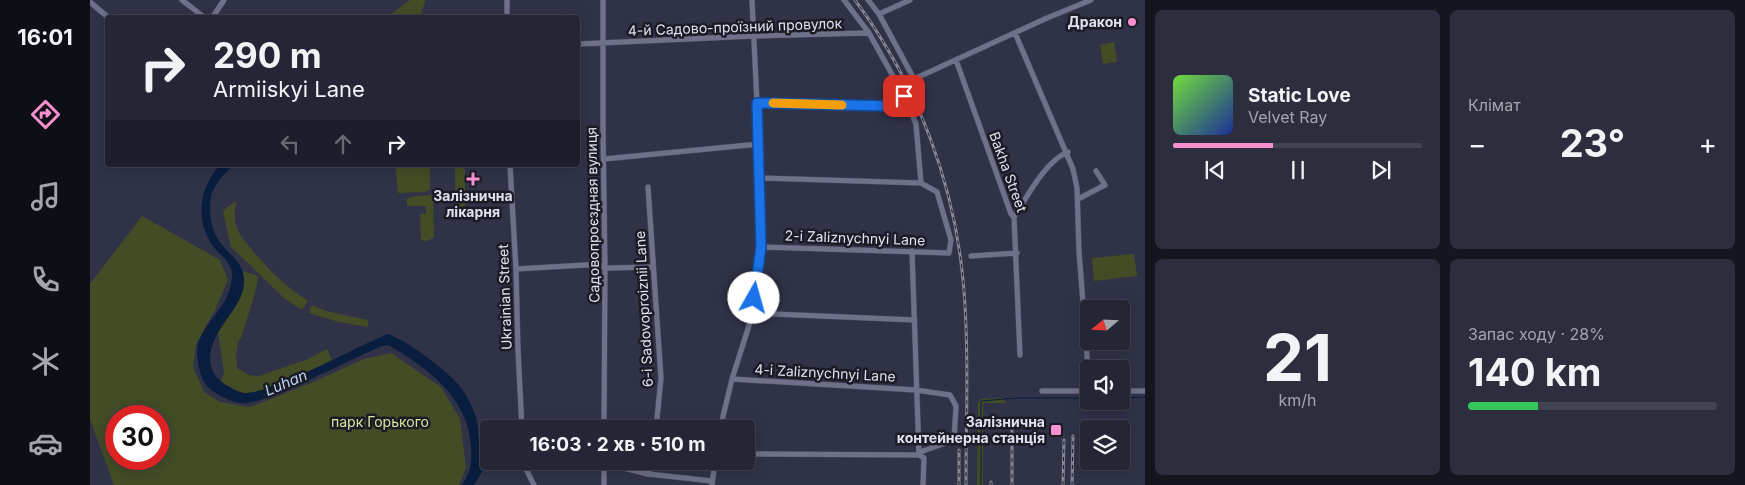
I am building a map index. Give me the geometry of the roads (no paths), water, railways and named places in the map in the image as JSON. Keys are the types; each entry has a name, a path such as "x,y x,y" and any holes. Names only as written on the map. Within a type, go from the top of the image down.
{"street":[{"path":"182,0 201,15"},
{"path":"214,15 224,0"},
{"path":"507,0 507,15"},
{"name":"Садовопроєздная вулиця","path":"603,0 604,420"},
{"path":"722,420 732,380 753,313 761,247 759,144 752,0"},
{"path":"760,178 921,183 916,124 904,96 869,33 844,0"},
{"path":"868,0 879,14 914,79 1015,32 1091,0"},
{"path":"879,14 910,0"},
{"path":"90,2 105,15"},
{"path":"1015,32 1068,152 1073,169 1078,199 1079,251 1087,360"},
{"name":"4-й Садово-проїзний провулок","path":"580,44 869,33"},
{"name":"Bakha Street","path":"956,60 1011,214 1014,217 1020,355"},
{"path":"757,103 890,106 902,101 904,96"},
{"path":"604,160 759,144"},
{"path":"1014,217 1046,168 1059,155 1068,152"},
{"name":"Ukrainian Street","path":"510,167 522,420"},
{"path":"1078,199 1105,185 1096,171"},
{"name":"2-i Zaliznychnyi Lane","path":"761,247 949,253 950,240 937,192 921,183"},
{"name":"6-i Sadovoproiznii Lane","path":"648,187 661,378 657,420"},
{"path":"912,251 919,455"},
{"path":"971,256 1017,253"},
{"path":"516,269 592,265 600,265 605,268 653,267"},
{"path":"753,313 915,320"},
{"name":"4-i Zaliznychnyi Lane","path":"732,380 916,390 950,395 956,406 954,440 922,451 919,455"},
{"path":"1042,392 1080,391"},
{"path":"1130,391 1145,391"},
{"path":"755,454 919,455 924,458 923,485"},
{"path":"526,470 534,485"},
{"path":"604,470 604,485"},
{"path":"633,470 648,474 712,483 714,470"},
{"path":"648,474 649,470"}],"water":[{"name":"Luhan","path":"218,167 232,167 213,190 210,212 214,232 218,240 236,260 244,276 242,292 238,301 221,328 212,347 210,363 216,376 222,382 238,391 249,393 258,391 295,377 388,334 402,340 440,367 458,384 468,398 475,414 480,446 480,470 483,470 474,485 462,485 470,466 471,445 468,428 462,412 443,385 417,363 388,345 255,402 241,403 230,400 219,395 206,385 199,366 197,349 201,336 227,296 231,286 232,275 230,265 213,246 205,232 202,201 208,182"}],"waterway":[{"path":"1130,398 1145,397"},
{"path":"981,485 981,401 1017,398 1080,398"}],"railway":[{"path":"855,0 877,33 915,102 943,175 952,213 960,252 966,315 966,485"},
{"path":"1012,426 1012,485"},
{"path":"1072,485 1073,436"},
{"path":"1063,485 1064,440"},
{"path":"959,450 959,485"}],"place":[{"name":"Дракон","path":"1132,22"},
{"name":"Залізнична лікарня","path":"473,179"},
{"name":"Залізнична контейнерна станція","path":"1056,430"}],"park label":[{"name":"парк Горького","path":"380,422"}]}
